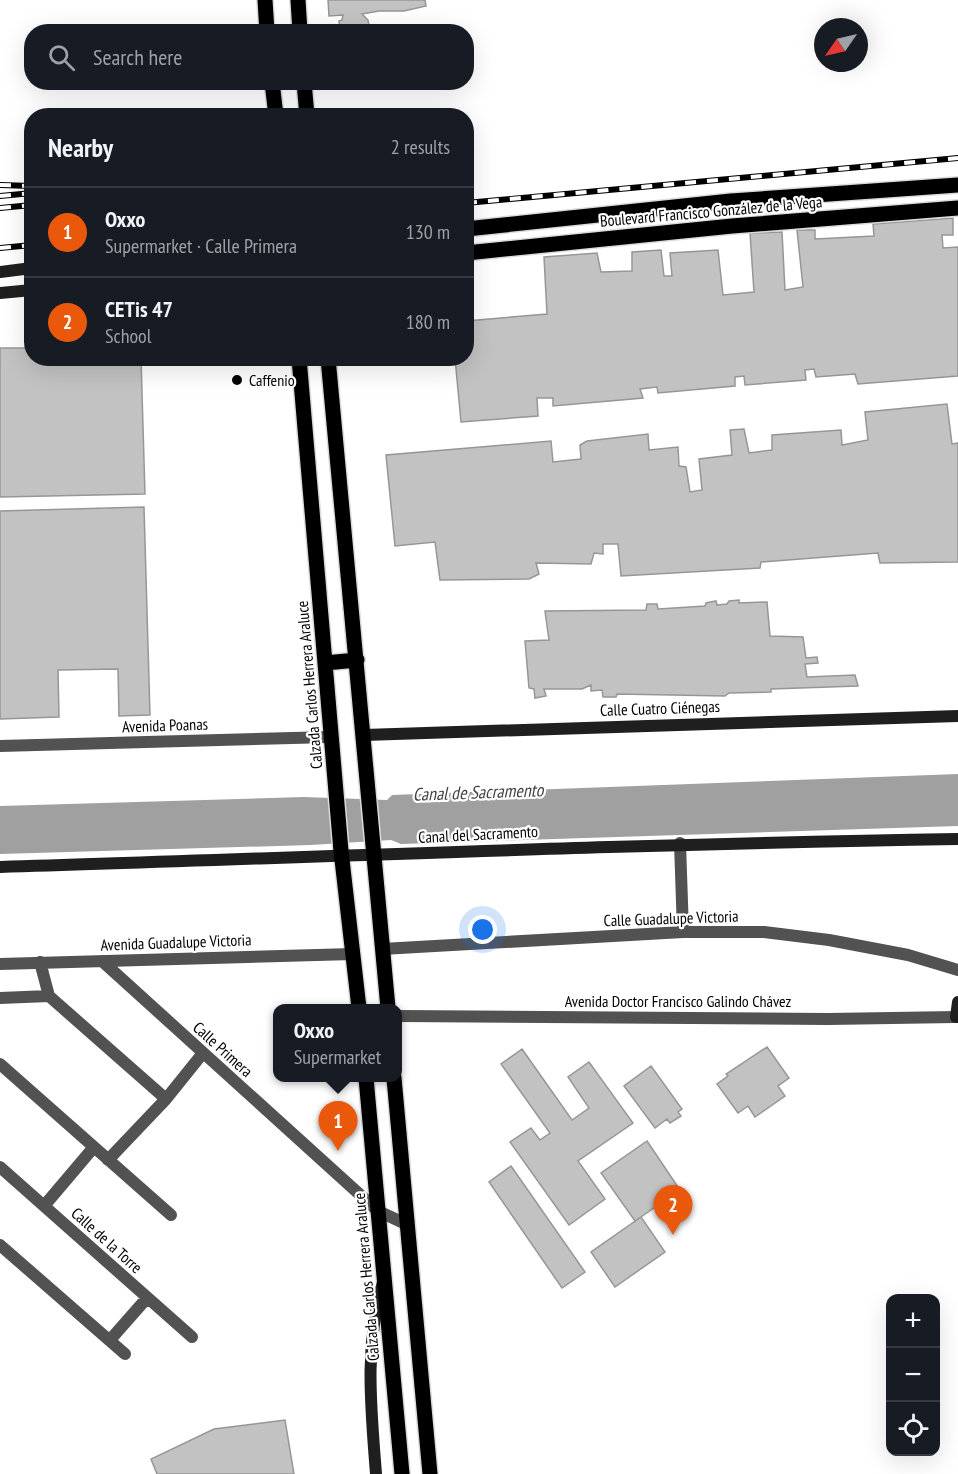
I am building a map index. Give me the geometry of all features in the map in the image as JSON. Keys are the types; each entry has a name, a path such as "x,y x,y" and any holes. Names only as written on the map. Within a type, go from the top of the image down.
{"main road":[{"path":"265,0 266,24"},
{"path":"298,0 300,24"},
{"path":"273,90 275,108"},
{"path":"305,90 306,108"},
{"name":"Boulevard Francisco González de la Vega","path":"474,228 731,201 958,185"},
{"path":"731,201 732,226"},
{"name":"Boulevard Francisco González de la Vega","path":"474,252 732,226 958,208"},
{"path":"564,219 566,243"},
{"name":"Calzada Carlos Herrera Araluce","path":"300,366 335,785 359,1004"},
{"path":"329,366 388,1004"},
{"path":"325,663 357,660"},
{"name":"Calzada Carlos Herrera Araluce","path":"366,1082 402,1474"},
{"path":"394,1082 430,1474"}],"street":[{"path":"24,269 0,272 2,293 24,291"},
{"name":"Calle Cuatro Ciénegas","path":"364,735 958,716"},
{"name":"Avenida Poanas","path":"0,746 331,737"},
{"name":"Canal del Sacramento","path":"0,867 680,843 958,839"},
{"path":"680,843 683,932"},
{"name":"Calle Guadalupe Victoria","path":"382,949 683,932 764,932 830,939 908,955 958,970"},
{"name":"Avenida Guadalupe Victoria","path":"0,964 353,954"},
{"name":"Calle Primera","path":"102,961 378,1211 408,1225"},
{"path":"40,962 49,996 166,1099"},
{"path":"0,998 49,996"},
{"path":"957,1017 958,1002"},
{"name":"Avenida Doctor Francisco Galindo Chávez","path":"402,1016 817,1019 957,1017"},
{"path":"108,1160 166,1099 203,1053"},
{"path":"0,1064 171,1215"},
{"path":"44,1206 94,1147"},
{"name":"Calle de la Torre","path":"0,1167 192,1337"},
{"path":"0,1245 124,1354"},
{"path":"376,1474 369,1362 373,1315 384,1278"},
{"path":"110,1340 147,1298"}],"water":[{"name":"Canal de Sacramento","path":"958,774 958,826 401,844 391,840 311,845 0,854 0,806 304,797 387,800 392,795"}],"building":[{"path":"328,0 425,0 426,6 404,11 362,14 369,24 339,24 343,15 329,16"},
{"path":"953,218 953,235 942,235 943,248 958,247 958,376 858,384 855,374 816,377 814,369 805,370 806,380 745,385 744,376 735,377 735,386 658,393 657,387 640,389 643,398 553,406 553,398 537,398 538,416 461,422 456,366 474,366 474,320 547,314 544,257 597,253 601,272 632,271 632,252 661,250 664,276 672,276 670,253 718,250 723,295 754,292 750,233 782,232 785,290 803,287 797,230 815,230 815,239 874,236 873,224"},
{"path":"0,348 24,348 24,366 141,366 145,494 0,497"},
{"path":"947,404 952,444 958,443 958,562 880,563 878,553 761,562 760,568 621,576 618,544 603,544 603,554 594,553 591,564 536,563 539,574 529,579 440,580 435,542 395,546 386,455 551,441 553,462 581,459 580,445 587,441 648,434 649,450 678,447 679,466 686,467 690,492 702,490 699,459 732,455 730,430 744,429 749,453 772,450 772,435 841,430 842,445 868,440 865,412"},
{"path":"144,507 150,715 119,716 118,669 58,670 59,717 0,719 0,511"},
{"path":"739,600 739,603 767,602 770,636 803,637 806,658 817,657 818,663 805,664 807,677 855,675 858,686 771,689 771,692 729,693 725,696 617,694 616,697 603,697 602,690 591,691 591,685 582,689 544,689 546,696 535,698 534,689 529,688 525,641 549,640 545,611 646,610 647,604 657,604 658,609 705,606 706,603 716,601 717,605 727,604 729,601"},
{"path":"767,1047 789,1078 778,1086 785,1096 755,1117 748,1106 738,1113 717,1084 728,1076 726,1074"},
{"path":"522,1049 572,1120 589,1108 568,1077 589,1062 633,1123 578,1161 605,1199 569,1225 510,1142 531,1128 540,1140 550,1133 501,1064"},
{"path":"651,1066 682,1109 678,1112 681,1116 670,1123 667,1119 655,1128 624,1086"},
{"path":"647,1141 680,1190 635,1221 601,1173"},
{"path":"511,1166 585,1272 562,1288 489,1182"},
{"path":"641,1217 665,1252 615,1287 591,1252"},
{"path":"285,1420 294,1474 157,1474 151,1459 214,1429"}],"railway":[{"path":"474,202 958,158"},
{"path":"0,185 24,186"},
{"path":"0,196 24,194"},
{"path":"0,208 24,206"},
{"path":"0,248 24,246"}],"place":[{"name":"Caffenio","path":"237,380"},
{"name":"Oxxo","path":"338,1151"},
{"name":"CETis 47","path":"673,1235"}]}
